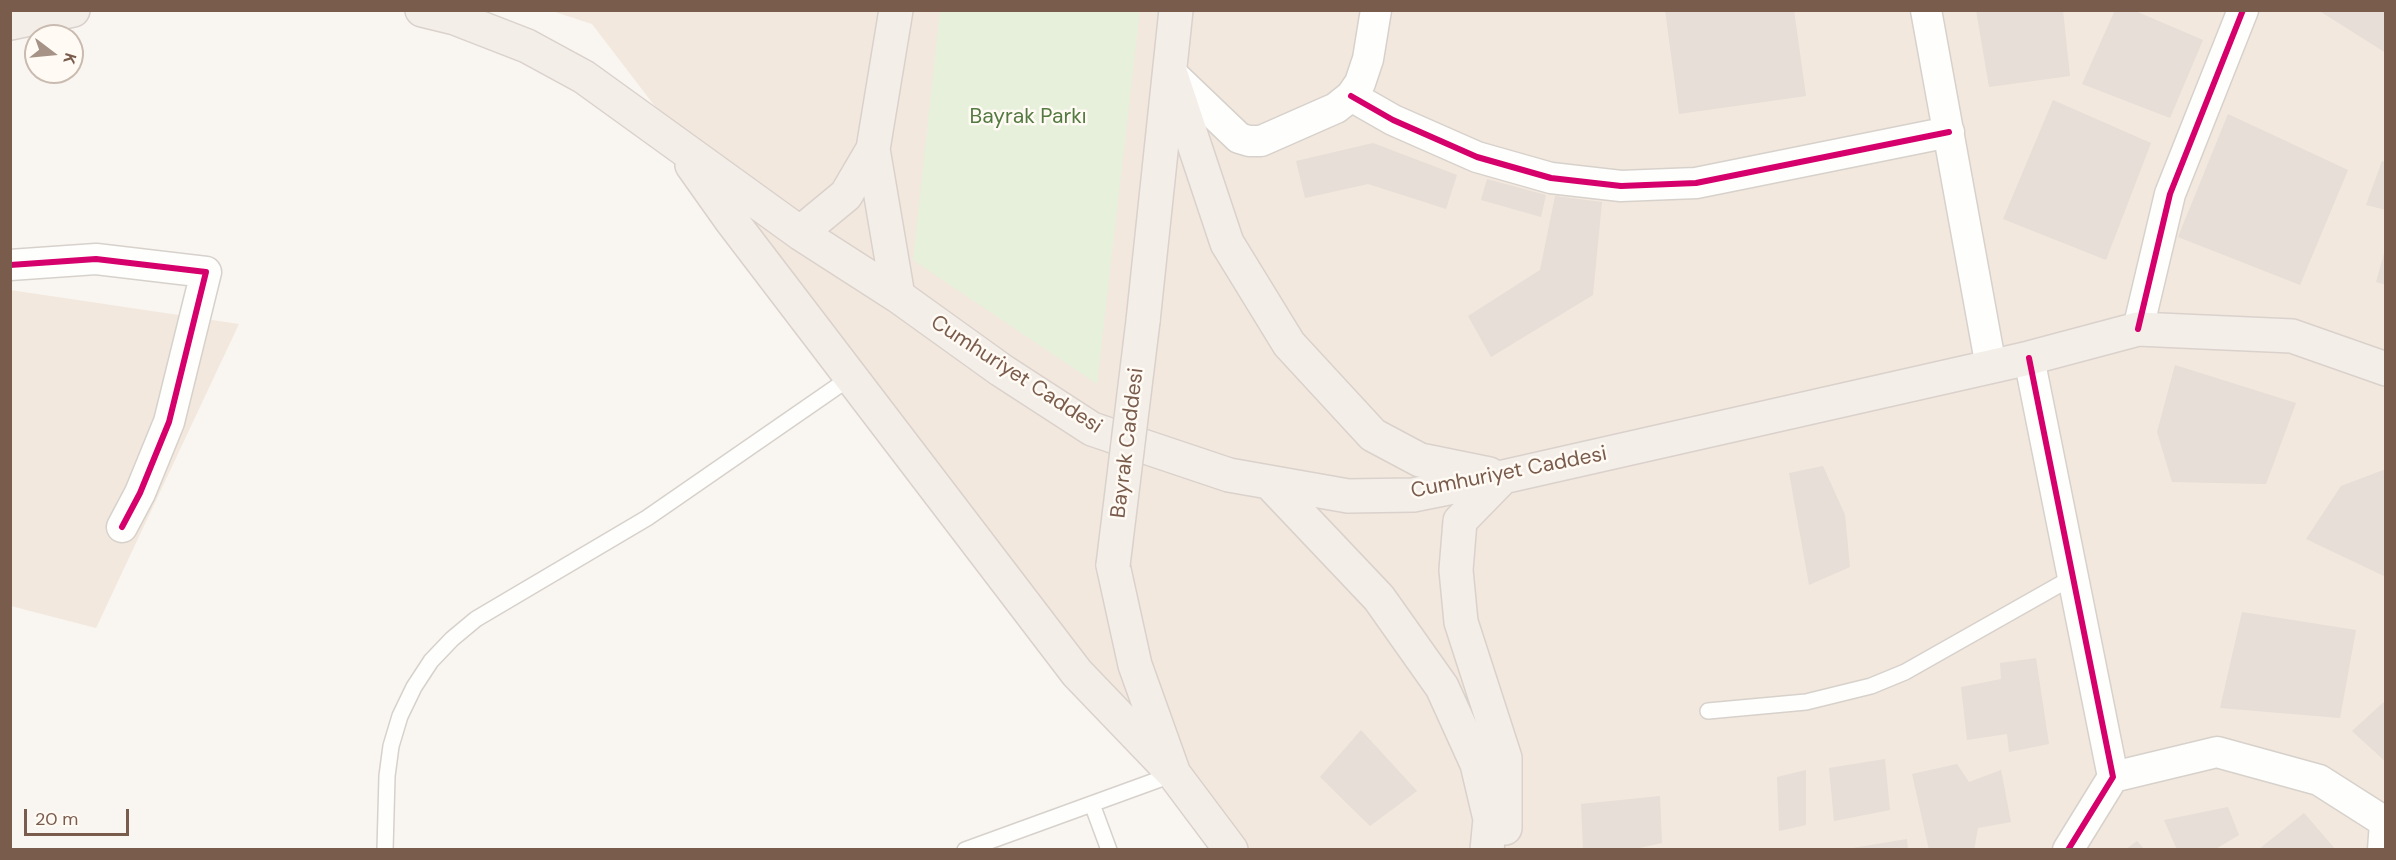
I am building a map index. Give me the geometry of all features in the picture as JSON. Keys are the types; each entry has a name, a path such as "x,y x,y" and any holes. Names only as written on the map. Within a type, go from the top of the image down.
{"main road":[{"path":"10,23 73,10"},
{"name":"Cumhuriyet Caddesi","path":"422,10 455,18 527,46 584,77 800,233 898,296 1001,370 1092,429 1228,475 1348,496 1413,495 1503,477 1991,367 2138,329 2292,336 2385,369"},
{"path":"896,10 873,149 898,296"},
{"name":"Bayrak Caddesi","path":"1176,10 1143,321 1113,565 1135,665 1174,774 1231,849"},
{"path":"1170,72 1227,243 1289,344 1373,435 1420,460 1503,477"},
{"path":"675,141 731,220 1077,674 1174,774"},
{"path":"800,233 846,195 873,149"},
{"path":"1503,477 1460,521 1456,570 1461,622 1505,758 1506,849"},
{"path":"1269,482 1379,598 1442,687 1478,764 1490,819 1487,849"}],"street":[{"path":"1170,72 1239,138 1261,141 1336,108 1351,96 1360,83 1368,59 1376,10"},
{"path":"1926,10 1991,367"},
{"path":"2138,329 2170,194 2238,12"},
{"path":"1351,96 1393,120 1478,157 1551,178 1621,186 1696,183 1949,132"},
{"path":"10,265 96,260 206,272 169,422 140,493 122,527"},
{"path":"2029,358 2114,777"},
{"path":"2068,849 2114,777 2217,752 2319,780 2385,822 2383,849"}],"lane":[{"path":"385,849 387,776 400,716 414,687 431,661 452,639 476,619 647,518 851,377"},
{"path":"1708,711 1806,702 1871,686 1905,672 2073,577"},
{"path":"965,849 1174,774"},
{"path":"1092,804 1109,849"}],"shaded area":[{"path":"552,11 2385,11 2385,849 1223,849 592,24"},
{"path":"10,290 239,324 96,628 11,606"}],"green space":[{"name":"Bayrak Parkı","path":"940,11 1140,11 1097,384 913,260"}],"building":[{"path":"1665,10 1794,10 1806,96 1679,114"},
{"path":"1976,10 2063,10 2070,76 1989,87"},
{"path":"2115,10 2133,10 2203,40 2170,118 2082,84"},
{"path":"2318,10 2386,10 2386,53"},
{"path":"2053,100 2151,143 2106,260 2003,219"},
{"path":"2228,114 2348,170 2300,285 2178,237"},
{"path":"1373,143 1457,175 1446,209 1368,184 1305,198 1296,161"},
{"path":"2382,161 2386,162 2386,210 2366,205"},
{"path":"1487,179 1546,195 1541,217 1481,200"},
{"path":"1555,196 1602,202 1593,295 1491,357 1468,316 1540,270"},
{"path":"2386,250 2386,285 2376,282"},
{"path":"2175,365 2296,403 2266,484 2172,482 2157,432"},
{"path":"1823,466 1845,515 1850,567 1809,585 1789,473"},
{"path":"2386,469 2386,577 2306,539 2341,486"},
{"path":"2242,612 2356,630 2340,718 2220,708"},
{"path":"2036,658 2049,744 2009,752 2007,734 1967,740 1961,687 2001,679 2000,663"},
{"path":"2386,700 2386,762 2352,731"},
{"path":"1361,730 1417,791 1370,826 1320,777"},
{"path":"1885,759 1890,810 1834,821 1829,768"},
{"path":"1957,764 1969,782 2001,770 2011,822 1978,828 1974,850 1929,850 1912,774"},
{"path":"1806,770 1806,825 1779,831 1777,777"},
{"path":"1660,796 1662,843 1630,850 1583,850 1581,804"},
{"path":"2228,807 2239,835 2214,850 2177,850 2164,820"},
{"path":"2304,813 2336,850 2258,850"},
{"path":"1907,839 1908,850 1853,850 1853,848"},
{"path":"2137,841 2145,850 2125,850"}],"cycle path":[{"path":"2138,329 2170,194 2243,10"},
{"path":"1351,96 1393,120 1477,157 1551,178 1621,186 1696,183 1949,132"},
{"path":"10,265 96,259 206,272 169,422 140,493 122,527"},
{"path":"2029,358 2113,777 2068,850"}]}
